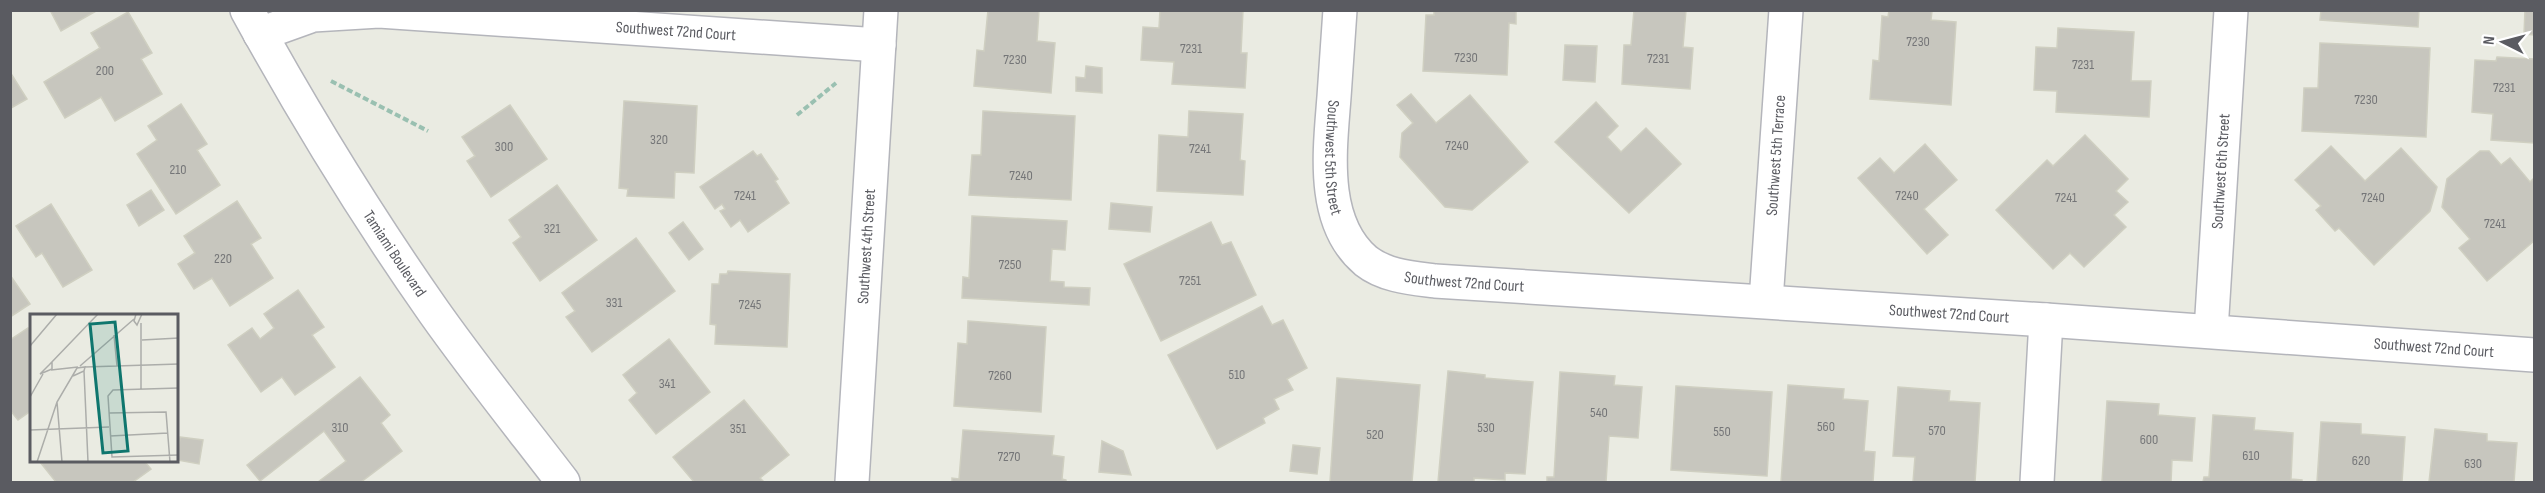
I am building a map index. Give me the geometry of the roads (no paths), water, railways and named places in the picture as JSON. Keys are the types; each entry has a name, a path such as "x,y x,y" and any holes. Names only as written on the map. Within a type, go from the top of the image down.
{"street":[{"name":"Southwest 4th Street","path":"852,483 881,10"},
{"name":"Southwest 5th Street","path":"1340,10 1331,138 1332,195 1344,234 1366,260"},
{"name":"Southwest 5th Terrace","path":"1766,301 1786,10"},
{"name":"Southwest 6th Street","path":"2211,331 2231,10"},
{"name":"Southwest 72nd Court","path":"254,22 313,15 379,11 879,45"},
{"name":"Tamiami Boulevard","path":"254,22 308,118 391,250 436,314 563,483"},
{"name":"Southwest 72nd Court","path":"1366,260 1387,272 1435,281 1766,301 2535,355"},
{"path":"2037,483 2046,320"}]}
